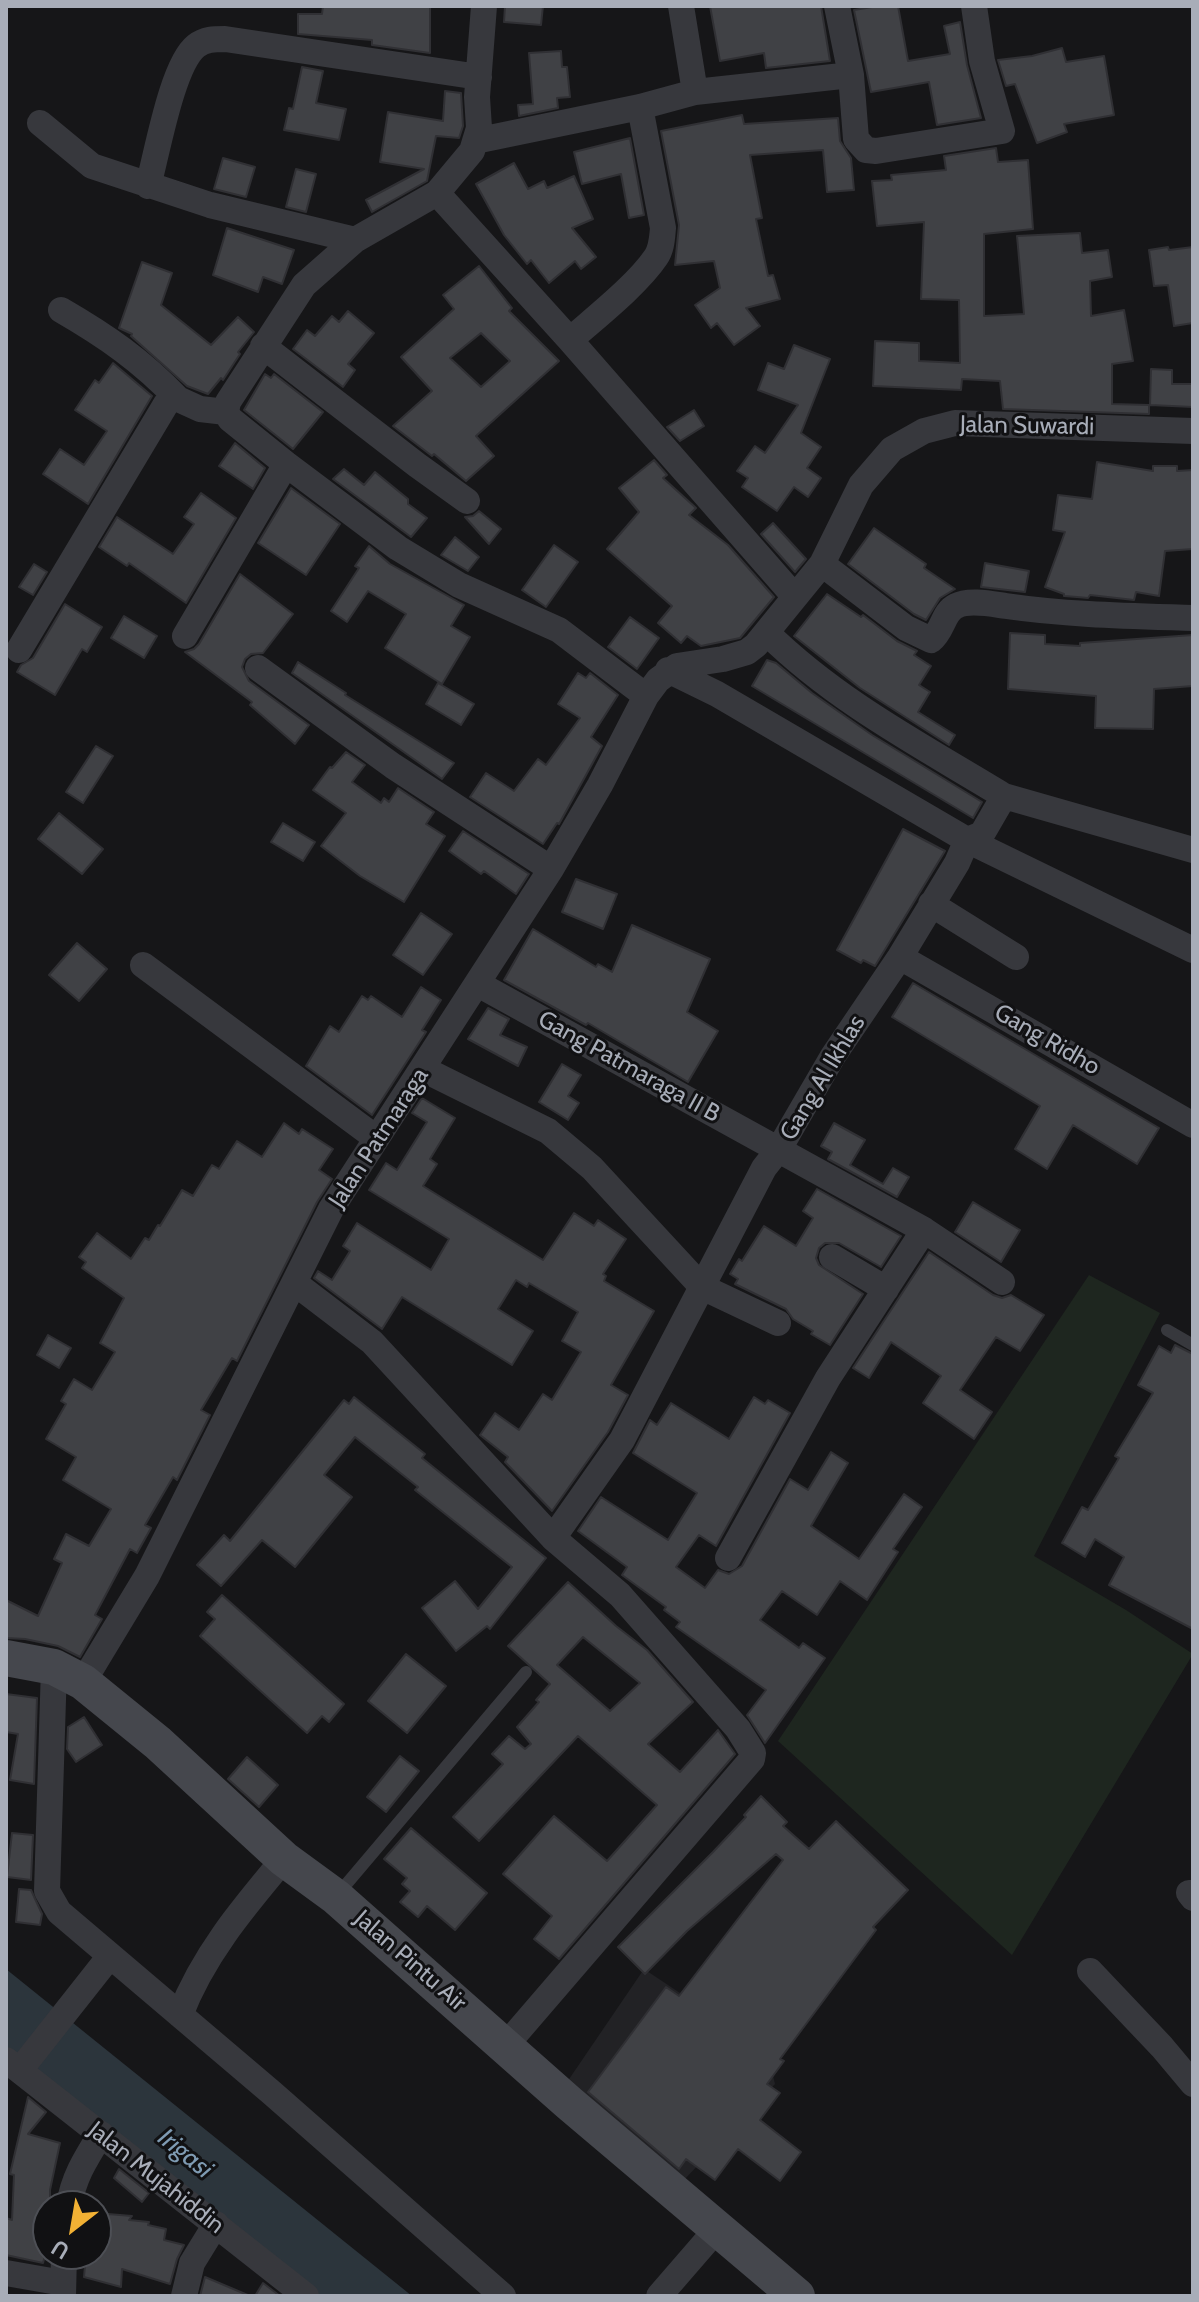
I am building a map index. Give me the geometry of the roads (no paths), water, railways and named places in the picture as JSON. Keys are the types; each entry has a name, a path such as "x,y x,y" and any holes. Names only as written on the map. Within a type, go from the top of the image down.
{"street":[{"path":"484,6 479,128 472,151 437,193 355,240 304,285 228,402 226,412 230,419 286,464 398,548 459,585 559,630 646,696"},
{"path":"681,6 695,92"},
{"path":"837,6 851,75 856,139 866,150 876,151 1002,131 982,61 974,6"},
{"path":"148,186 163,123 181,68 196,45 209,39 479,77"},
{"path":"475,141 640,107 695,92 851,75"},
{"path":"570,340 643,272 662,245 663,228 640,107"},
{"path":"40,123 92,166 210,205 355,240"},
{"path":"437,193 795,597"},
{"path":"61,310 111,339 178,399 200,409 226,412"},
{"path":"263,346 467,501"},
{"path":"19,650 160,411 170,400 178,399"},
{"name":"Jalan Suwardi","path":"734,654 747,652 767,633 822,564 861,485 892,449 924,431 955,423 1193,431"},
{"path":"185,636 286,464"},
{"path":"822,564 906,628 931,640 938,635 950,610 961,604 1193,618"},
{"path":"767,633 809,673 870,716 1004,796 1193,850"},
{"path":"668,670 734,654"},
{"path":"717,694 734,654"},
{"path":"258,668 393,766 551,869"},
{"path":"668,670 717,694 967,840 1193,950"},
{"name":"Jalan Patmaraga","path":"68,1674 147,1576 331,1209 551,869 600,785 646,696 668,670"},
{"name":"Gang Al Ikhlas","path":"553,1538 622,1440 764,1168 779,1149 833,1056 900,957 957,863 967,840 982,834 1004,796"},
{"path":"931,904 1016,957"},
{"name":"Gang Ridho","path":"900,957 1193,1125"},
{"path":"143,965 376,1138"},
{"name":"Gang Patmaraga II B","path":"478,984 924,1230 1002,1282"},
{"path":"423,1069 548,1131 592,1168 702,1287 778,1323"},
{"path":"728,1558 828,1378 924,1230"},
{"path":"832,1257 886,1289"},
{"path":"296,1284 372,1342 553,1538 620,1595 738,1729 753,1753 752,1759 506,2045"},
{"name":"Jalan Pintu Air","path":"6,1658 68,1674 158,1743 284,1859 336,1897 569,2103 797,2296"},
{"path":"68,1674 47,1891 59,1912 503,2296"},
{"path":"180,2015 193,1982 226,1929 284,1859"},
{"path":"18,2063 81,1994 110,1956"},
{"path":"1090,1971 1193,2084"},
{"name":"Jalan Mujahiddin","path":"18,2063 101,2134 306,2296"},
{"path":"72,2190 78,2172 101,2134"},
{"path":"184,2296 192,2263 216,2224"},
{"path":"659,2296 717,2229"},
{"path":"6,2273 63,2290 64,2270"}],"lane":[{"path":"1167,1330 1193,1345"},
{"path":"336,1897 526,1672"}],"water":[{"name":"Irigasi","path":"6,1969 412,2296 302,2296 6,2058"}]}
